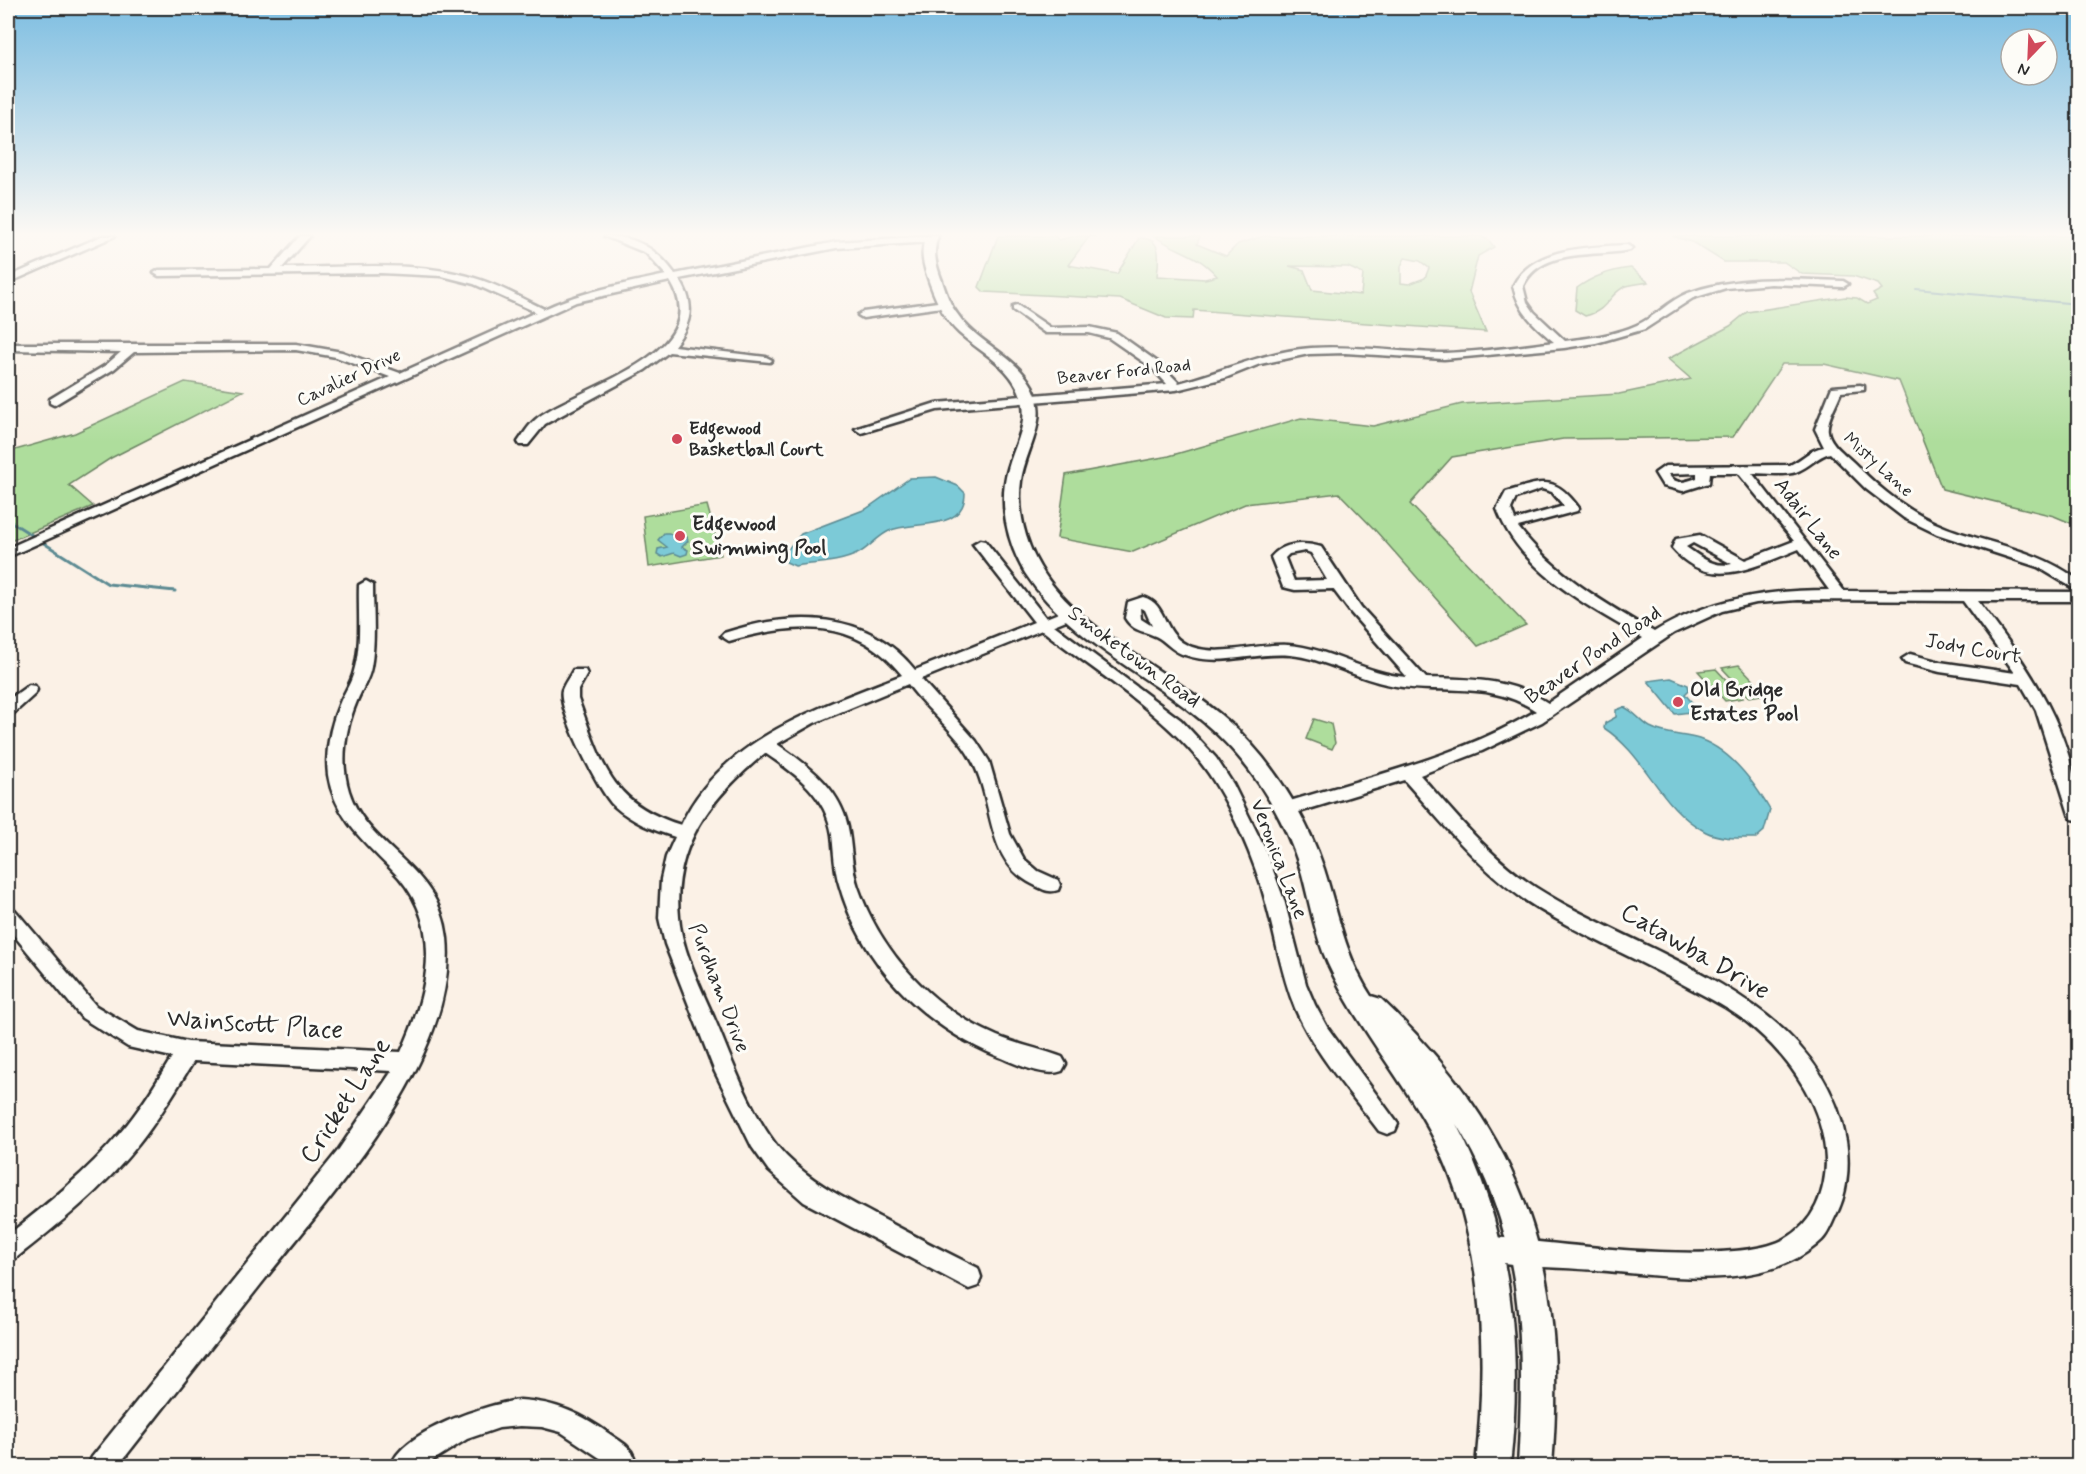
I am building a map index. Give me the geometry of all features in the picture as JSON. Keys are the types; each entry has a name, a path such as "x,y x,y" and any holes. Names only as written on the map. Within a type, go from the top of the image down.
{"main road":[{"name":"Smoketown Road","path":"945,305 957,324 1010,366 1030,400 1031,429 1013,478 1014,517 1020,544 1032,568 1071,614 1217,718 1244,749 1286,809 1311,866 1329,934 1352,987 1374,1028 1430,1106 1451,1145 1475,1204 1493,1280 1498,1387 1493,1467"},
{"name":"Smoketown Road","path":"1352,987 1425,1059 1471,1123 1505,1186 1525,1253 1536,1360 1535,1467"}],"street":[{"path":"528,305 541,311"},
{"name":"Cavalier Drive","path":"8,553 559,305"},
{"path":"524,442 543,420 642,367 667,348 681,331 687,315 686,305"},
{"path":"863,315 939,305"},
{"path":"1524,305 1564,345"},
{"name":"Beaver Ford Road","path":"861,429 936,407 1176,387 1215,378 1272,357 1309,351 1345,350 1444,356 1564,345 1630,331 1650,322 1676,305"},
{"path":"1017,308 1049,332 1089,330 1113,335 1155,365 1176,387"},
{"path":"8,347 278,346 312,348 338,354 397,376"},
{"path":"54,401 100,374 132,348"},
{"path":"667,348 766,360"},
{"name":"Misty Lane","path":"1860,388 1836,390 1821,429 1825,441 1889,502 1908,515 1955,536 2036,560 2065,576 2079,587"},
{"path":"1703,470 1792,469 1805,463 1817,452 1834,449"},
{"name":"Adair Lane","path":"1742,469 1802,543 1840,596"},
{"path":"1510,525 1569,510 1571,504 1552,487 1542,485 1510,495 1504,509 1510,525 1526,548 1553,573 1652,638"},
{"path":"1744,565 1802,543"},
{"name":"Veronica Lane","path":"980,544 1043,624 1175,723 1210,762 1224,784 1256,849 1275,900 1296,984 1306,1009 1320,1034 1387,1124"},
{"path":"1337,584 1356,610 1422,684"},
{"name":"Cricket Lane","path":"101,1467 362,1135 408,1062 426,1018 434,987 437,958 433,920 417,884 404,867 369,836 344,803 336,768 339,730 364,665 366,585"},
{"path":"1967,596 2028,680 2056,739 2079,814"},
{"name":"Beaver Pond Road","path":"1286,809 1407,772 1476,747 1548,711 1652,638 1692,616 1736,603 1786,597 2079,596"},
{"name":"Purdham Drive","path":"969,1277 812,1194 777,1163 760,1140 726,1071 675,944 669,918 668,897 674,859 684,833 715,789 765,744 808,718 1071,614"},
{"path":"729,636 784,623 840,626 877,642 912,676 944,717 969,742 980,759 991,788 998,826 1012,858 1032,877 1052,885"},
{"path":"1163,634 1175,646 1196,654 1290,650 1324,657 1386,680 1503,688 1525,696 1548,711"},
{"name":"Jody Court","path":"1910,659 1940,667 2028,680"},
{"path":"579,674 573,682 570,699 610,794 631,813 644,820 684,833"},
{"path":"8,709 29,690"},
{"path":"765,744 816,782 832,805 839,821 847,883 855,908 867,932 899,976 951,1022 979,1040 1020,1056 1055,1064"},
{"name":"Catawba Drive","path":"1407,772 1488,860 1524,890 1726,997 1761,1022 1787,1047 1811,1078 1832,1127 1837,1153 1837,1178 1828,1215 1814,1232 1791,1249 1768,1259 1742,1264 1678,1264 1486,1248"},
{"name":"Wainscott Place","path":"8,915 99,1020 135,1040 188,1051 408,1062"},
{"path":"8,1250 65,1203 129,1139 188,1051"},
{"path":"404,1467 451,1433 482,1419 508,1414 538,1414 564,1420 621,1457"}],"green space":[{"path":"1134,305 1474,305 1486,332 1194,310 1193,319 1166,318"},
{"path":"1575,305 1605,305 1585,316 1575,310"},
{"path":"1794,305 2078,305 2078,526 2054,516 1942,489 1899,381 1824,364 1782,364 1733,437 1563,439 1452,457 1410,504 1526,625 1478,646 1339,493 1245,504 1133,552 1057,538 1066,475 1169,456 1301,418 1373,426 1462,404 1619,394 1691,379 1668,359 1730,326 1747,312"},
{"path":"185,382 243,391 111,458 69,485 93,506 8,542 8,452 75,433"},
{"name":"Edgewood Swimming Pool","path":"707,505 721,555 649,567 643,516"},
{"path":"1739,665 1767,694 1749,697 1722,668"},
{"path":"1716,669 1743,698 1725,701 1698,671"},
{"path":"1314,719 1331,724 1335,743 1332,749 1306,739"}],"water":[{"path":"936,477 958,486 965,493 963,506 947,520 889,531 859,553 844,559 795,566 786,562 787,550 801,534 866,509 910,478"},
{"path":"664,533 675,537 687,537 688,541 682,547 688,550 687,554 681,556 674,553 662,557 657,554 658,549 667,547 658,540"},
{"name":"Old Bridge Estates Pool","path":"1671,678 1688,685 1689,690 1685,694 1699,711 1675,714 1648,681"},
{"path":"1624,707 1650,727 1662,732 1699,739 1711,744 1731,759 1749,778 1770,810 1764,831 1756,838 1724,837 1706,832 1676,810 1631,753 1604,728 1605,723 1616,717 1616,710"}],"waterway":[{"path":"8,520 35,537"},
{"path":"42,542 108,584 175,591"}],"place":[{"name":"Edgewood Basketball Court","path":"677,439"},
{"name":"Edgewood Swimming Pool","path":"680,536"},
{"name":"Old Bridge Estates Pool","path":"1678,702"}]}
